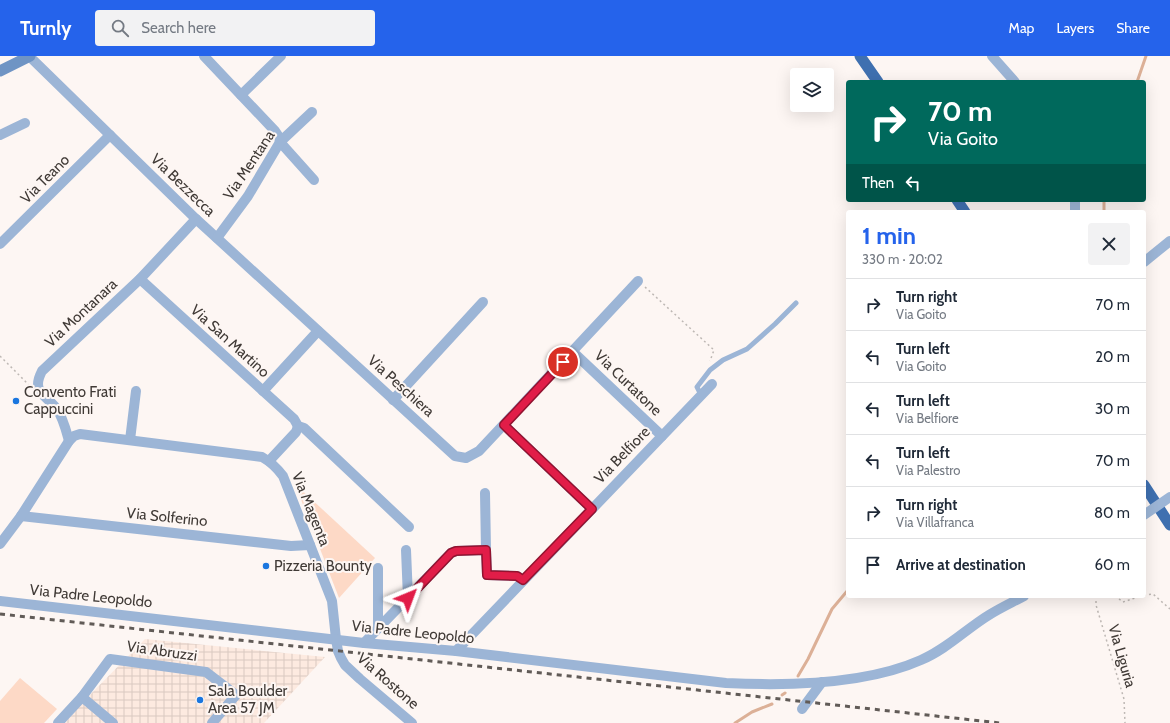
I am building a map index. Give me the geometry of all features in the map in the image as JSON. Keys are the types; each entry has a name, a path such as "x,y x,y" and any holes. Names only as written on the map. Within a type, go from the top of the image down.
{"highway":[{"path":"860,56 877,80"},
{"path":"1146,488 1170,524"}],"main road":[{"path":"0,72 30,56"}],"street":[{"name":"Via Bezzecca","path":"30,56 196,219 318,331"},
{"path":"204,56 275,131 280,142 314,180"},
{"path":"241,95 281,56"},
{"path":"992,56 1013,80"},
{"name":"Via Mentana","path":"217,238 248,196 280,142 312,112"},
{"path":"0,135 25,123"},
{"name":"Via Teano","path":"0,244 110,135"},
{"name":"Via Montanara","path":"39,390 37,385 38,378 51,360 140,279 196,219"},
{"path":"1146,260 1170,241"},
{"name":"Via San Martino","path":"140,279 294,419 298,426 304,428 409,527"},
{"path":"592,509 504,425 638,281"},
{"path":"393,400 483,302"},
{"path":"263,391 318,331"},
{"name":"Via Peschiera","path":"318,331 455,456 466,458 479,451 504,425"},
{"name":"Via Curtatone","path":"573,352 662,436"},
{"name":"Via Belfiore","path":"456,651 712,384"},
{"path":"0,544 21,516 69,441 59,413 39,390"},
{"path":"130,440 136,391"},
{"path":"269,461 296,432 298,426"},
{"name":"Via Magenta","path":"69,441 74,436 80,434 257,455 269,461 283,476 332,601 336,639"},
{"path":"485,494 487,575 517,576 523,580"},
{"path":"1146,514 1170,497"},
{"name":"Via Solferino","path":"21,516 283,545 310,545"},
{"path":"406,550 408,598"},
{"path":"364,643 451,553 456,551 486,550"},
{"path":"378,568 378,628"},
{"name":"Via Padre Leopoldo","path":"0,601 364,643 456,651 726,683 768,686 866,677 891,671 922,660 951,643 989,615 1020,598"},
{"name":"Via Rostone","path":"336,639 338,651 345,665 412,723"},
{"name":"Via Abruzzi","path":"58,723 82,697 110,659 206,672 236,695 212,723"},
{"path":"802,709 822,682"},
{"path":"82,697 113,723"}],"lane":[{"path":"701,395 697,386 710,370 722,360 748,349 796,303"}],"path":[{"path":"638,281 714,350 710,362 710,370"},
{"path":"0,356 29,385 39,390"},
{"path":"1146,595 1153,594 1170,609"},
{"name":"Via Liguria","path":"1096,598 1096,605 1124,699 1125,723"},
{"path":"1118,598 1123,602 1135,598"}],"shaded area":[{"path":"295,484 375,558 339,598"},
{"path":"145,639 325,657 264,723 65,723 82,703"},
{"path":"20,678 57,709 44,723 0,723 0,701"}],"waterway":[{"path":"1138,80 1146,56"},
{"path":"1104,202 1104,210"},
{"path":"798,676 808,659 832,609 846,592"},
{"path":"735,723 752,712 772,704"}],"railway":[{"path":"0,614 1000,723"}],"place":[{"name":"Convento Frati Cappuccini","path":"16,401"},
{"name":"Pizzeria Bounty","path":"266,566"},
{"name":"Sala Boulder Area 57 JM","path":"200,700"}],"route":[{"path":"408,598 451,553 456,551 486,550 487,575 517,576 523,580 592,509 504,425 563,362"}]}
